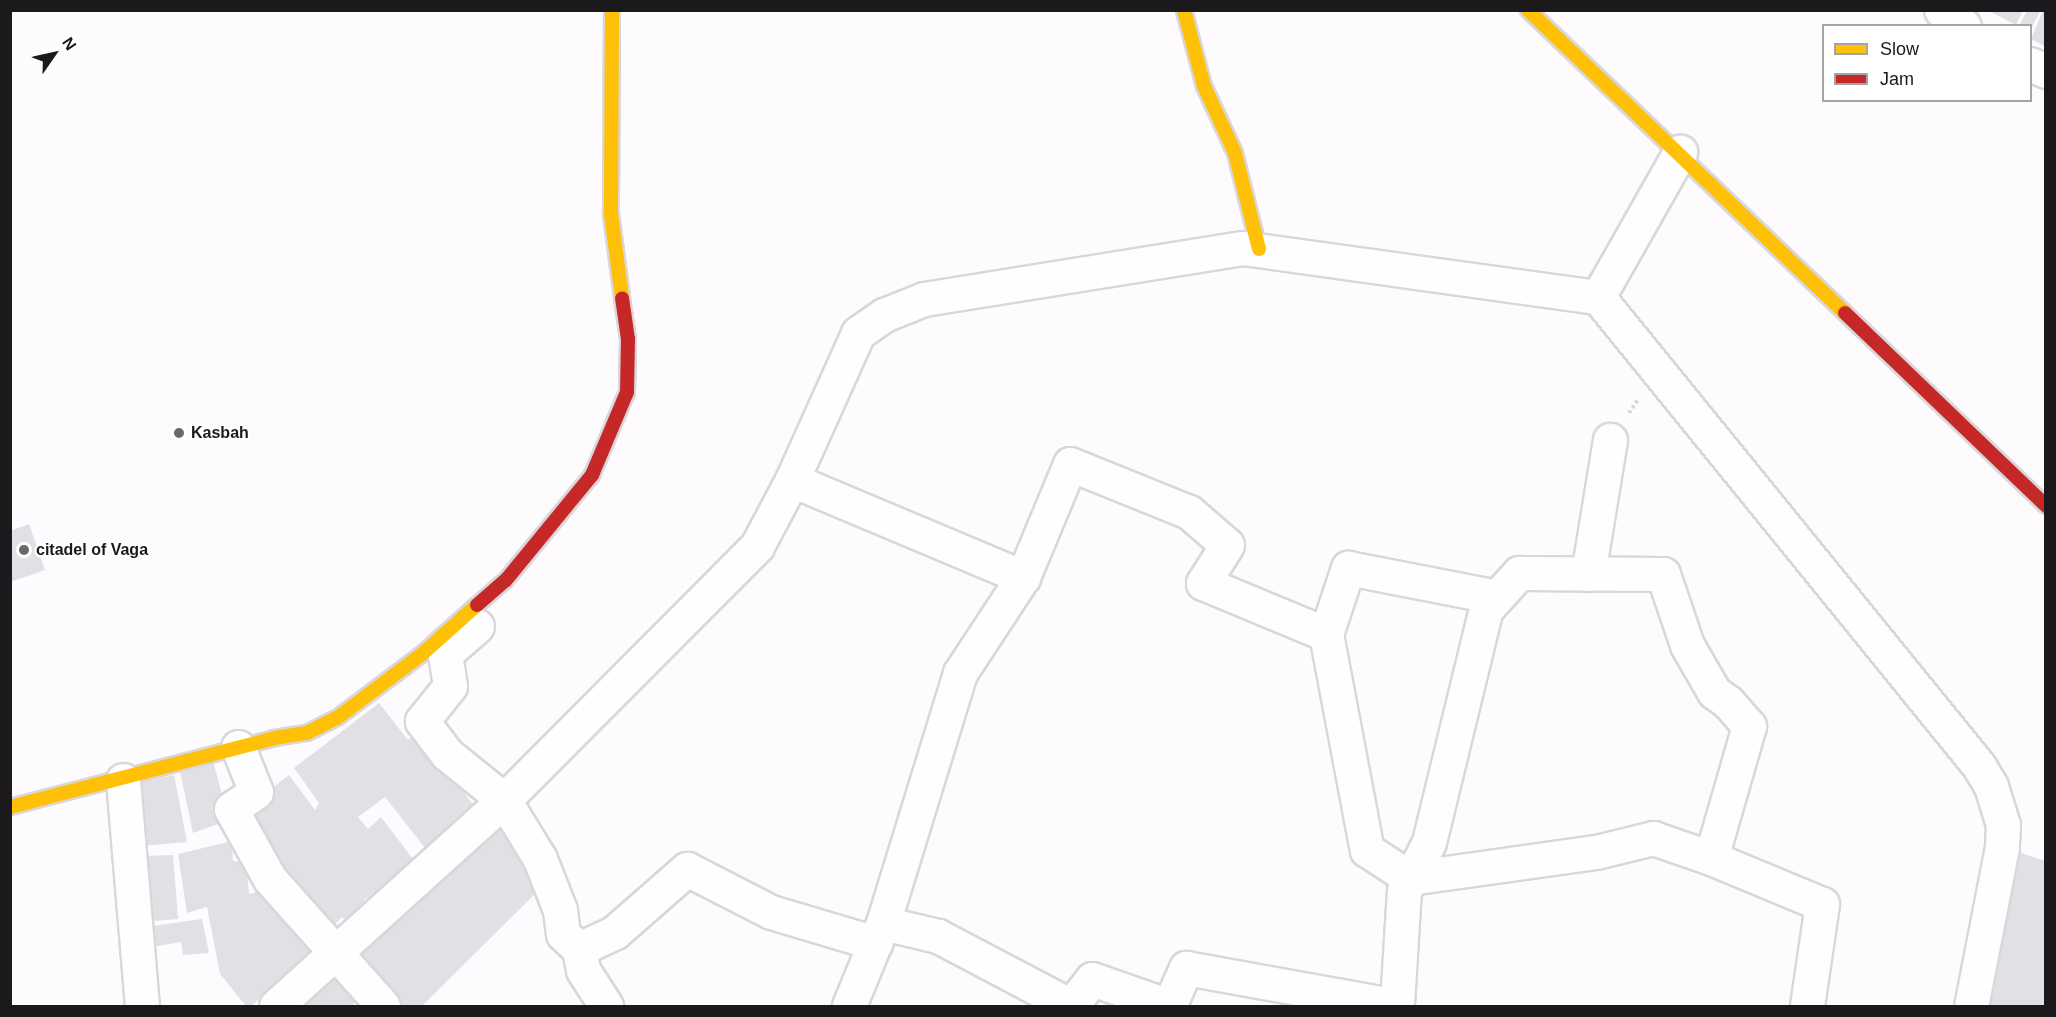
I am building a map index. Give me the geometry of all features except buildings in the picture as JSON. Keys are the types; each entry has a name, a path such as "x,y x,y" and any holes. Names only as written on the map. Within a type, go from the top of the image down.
{"street":[{"path":"10,807 123,780 238,747 307,733 337,718 506,580 547,535 592,476 627,392 628,339 611,214 612,10"},
{"path":"1184,10 1204,86 1235,153 1259,249"},
{"path":"1528,10 1680,152 2046,506"},
{"path":"1941,10 1961,24"},
{"path":"2032,64 2046,70"},
{"path":"1598,297 1680,152"},
{"path":"276,1006 504,800 757,546 792,480 858,333 884,315 924,299 1096,273 1216,250 1259,249 1598,297 1979,766 1991,786 2003,825 2002,847 1971,1006"},
{"path":"1588,574 1610,440"},
{"path":"849,1006 879,933 960,673 1023,577 1070,464 1189,512 1227,545 1203,583 1326,634"},
{"path":"792,480 1023,577"},
{"path":"1497,597 1348,568 1326,634 1367,850 1410,878 1596,852 1653,838 1711,858 1822,904 1807,1006"},
{"path":"579,949 615,932 687,869 771,912 879,933 938,936 1071,1006 1092,979 1169,1006 1186,968 1397,1005 1404,891 1429,842 1486,609 1519,573 1663,574 1687,645 1714,692 1728,702 1749,726 1711,858"},
{"path":"474,608 486,619 445,654 450,686 422,721 447,754 504,800 540,859 560,910 563,934 579,949 585,976 606,1006"},
{"path":"238,747 256,792 231,809 270,879 383,1006"},
{"path":"123,780 142,1006"}],"path":[{"path":"1610,440 1658,370"}],"traffic: slow":[{"path":"612,10 611,214 622,298"},
{"path":"1184,10 1204,86 1235,153 1259,249"},
{"path":"1528,10 1845,313"},
{"path":"10,807 274,738 307,733 337,718 421,655 477,605"}],"traffic: jam":[{"path":"477,605 506,580 592,475 627,392 628,339 622,298"},
{"path":"1845,313 2046,506"}],"place":[{"name":"Kasbah","path":"179,433"},
{"name":"citadel of Vaga","path":"24,550"}]}
